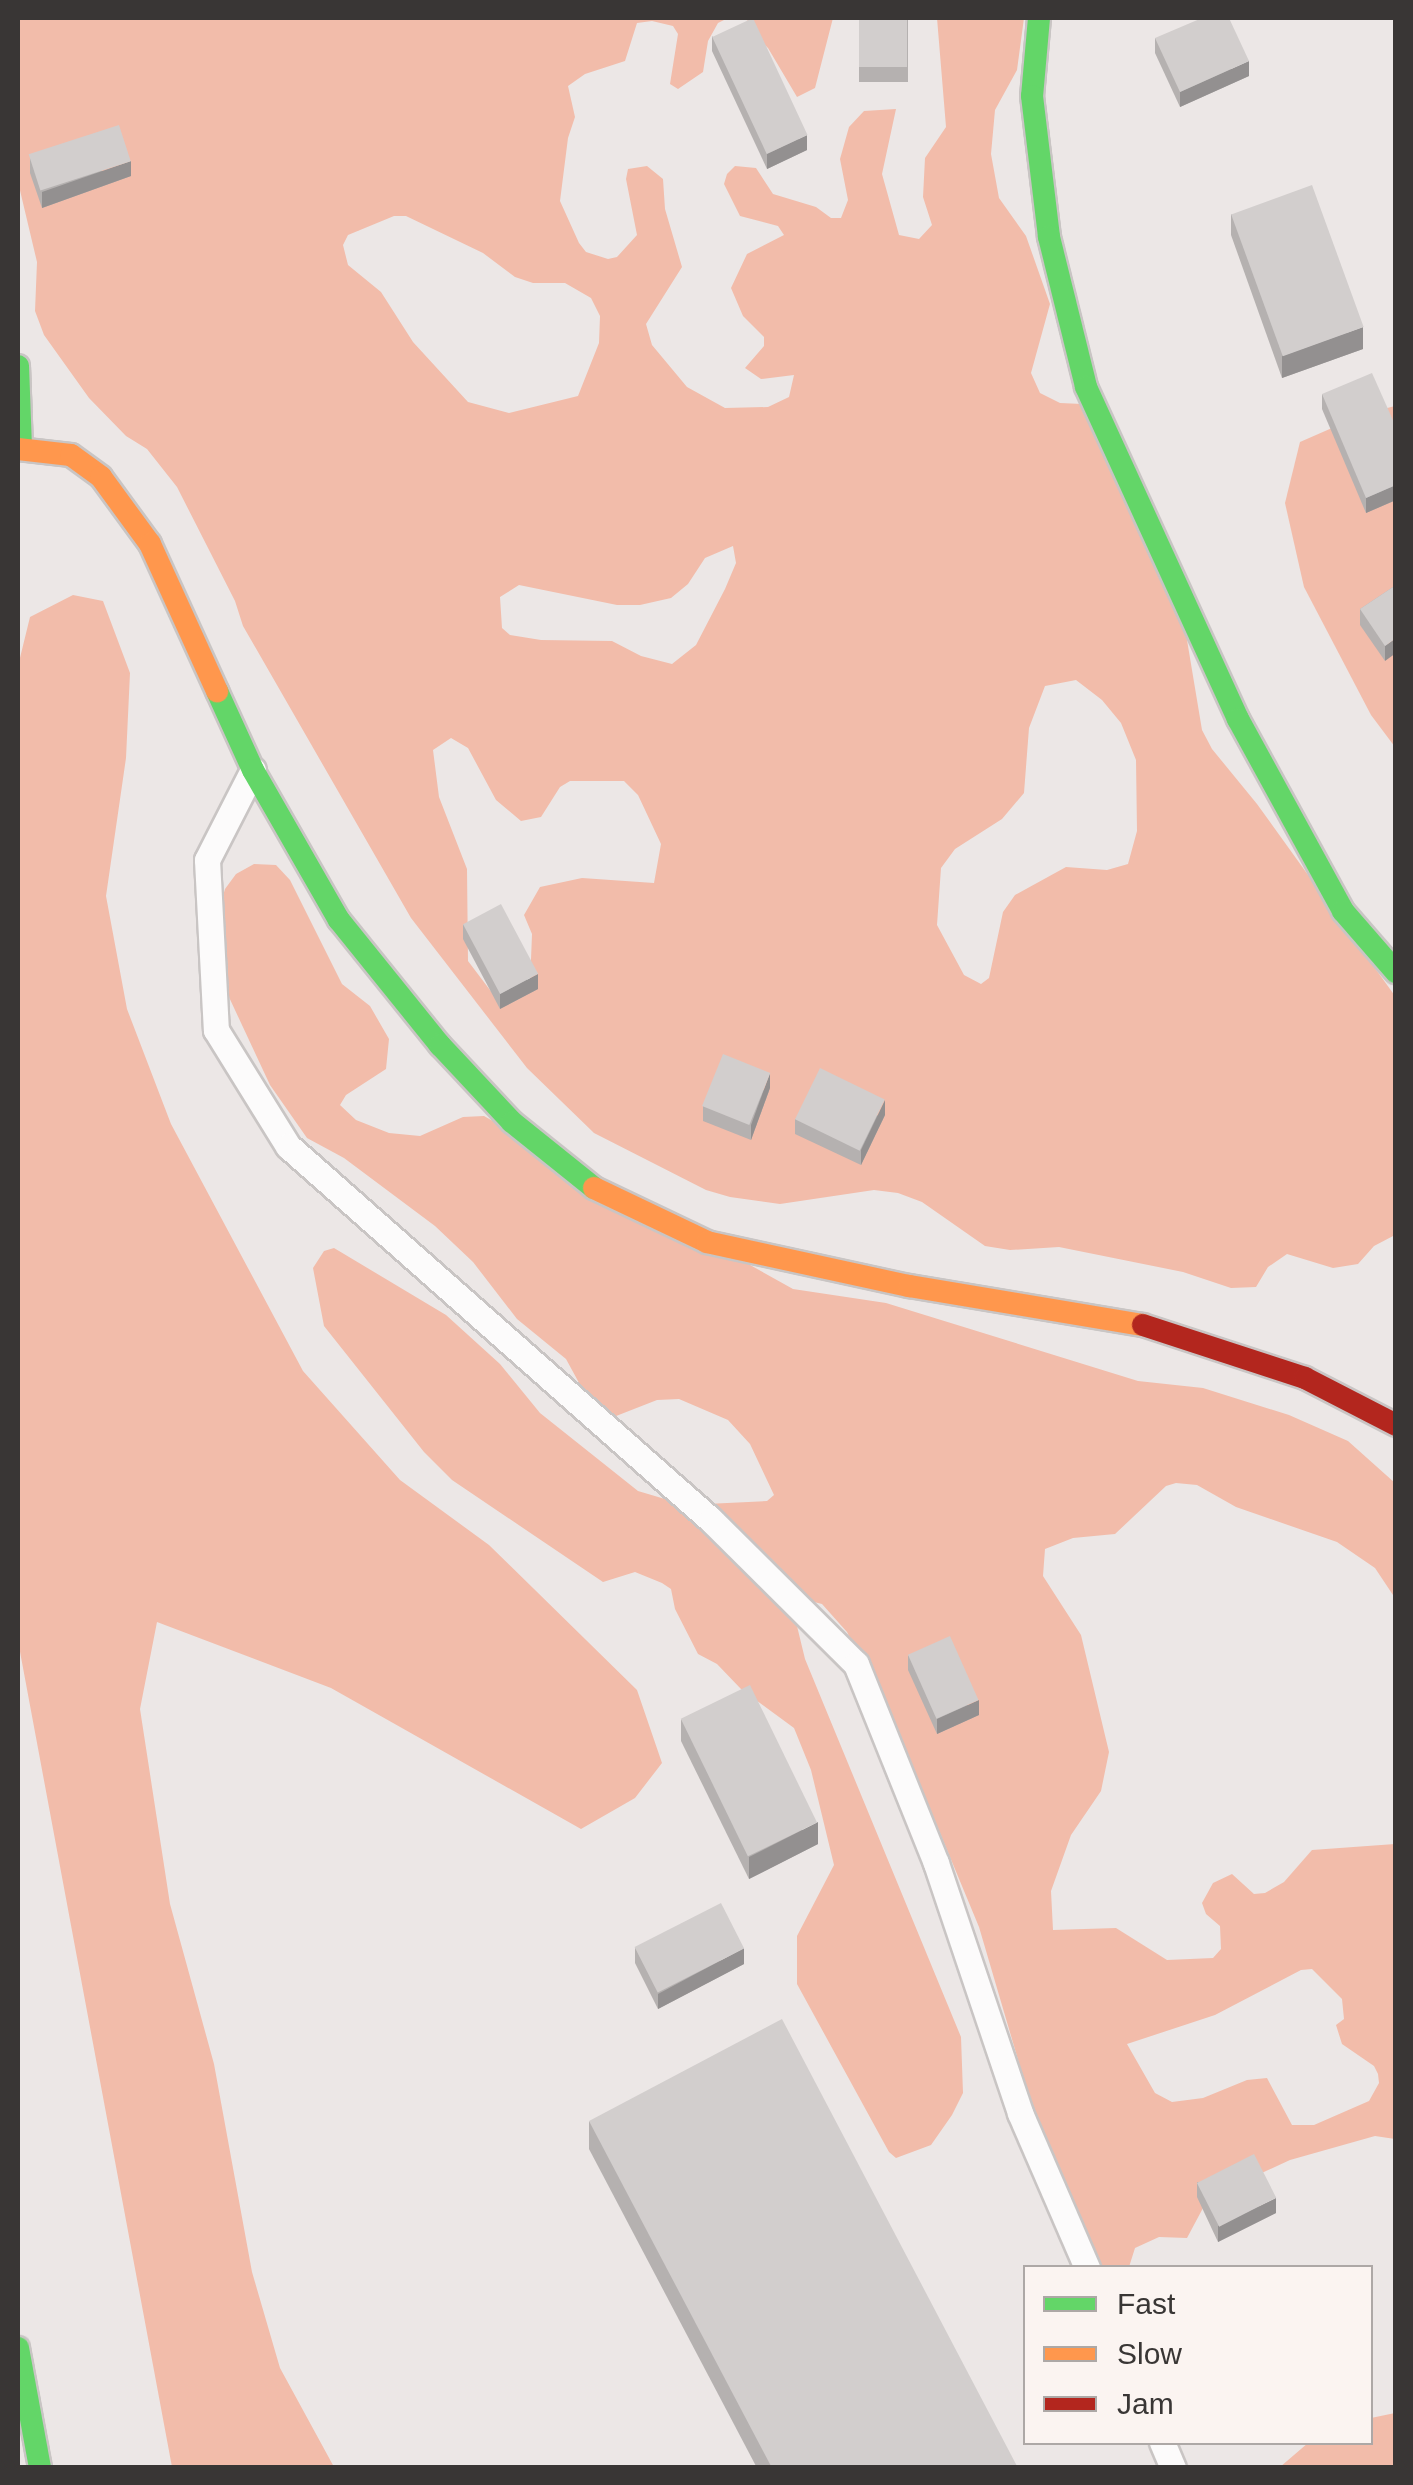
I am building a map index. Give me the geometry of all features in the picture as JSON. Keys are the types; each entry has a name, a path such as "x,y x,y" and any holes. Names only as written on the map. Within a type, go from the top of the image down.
{"street":[{"path":"1038,18 1032,96 1049,237 1086,387 1238,719 1343,911 1396,972"},
{"path":"18,366 19,449 70,455 101,477 150,544 253,770 339,920 429,1031 512,1122 589,1186 707,1242 909,1286 1149,1326 1305,1378 1396,1425"},
{"path":"18,2348 40,2468"}],"lane":[{"path":"253,770 208,860 216,1030 288,1146 711,1520 856,1664 936,1863 1020,2113 1085,2265"}],"shaded area":[{"path":"18,18 728,18 718,23 708,41 703,72 678,89 670,84 678,34 673,26 652,21 637,23 625,61 585,74 568,86 575,117 568,138 560,201 586,252 608,259 617,257 637,235 626,179 628,169 647,166 663,179 665,209 682,267 646,324 652,345 687,387 725,408 768,407 789,397 794,375 761,379 745,368 764,346 764,337 743,316 731,288 747,254 784,235 778,226 740,216 724,184 727,174 735,166 756,168 773,194 816,207 831,218 841,218 848,200 840,159 849,127 864,111 896,109 882,174 899,235 919,239 932,225 923,197 925,158 946,127 937,18 1024,18 1017,70 995,110 991,154 999,198 1026,236 1050,304 1031,373 1040,393 1060,403 1082,404 1186,634 1202,730 1212,749 1257,804 1395,996 1395,1235 1374,1246 1358,1264 1333,1268 1287,1254 1268,1267 1256,1287 1231,1288 1183,1272 1059,1247 1010,1250 985,1246 922,1202 898,1193 874,1190 780,1204 730,1197 706,1190 594,1133 527,1068 411,918 243,626 235,601 177,487 147,449 126,436 89,398 44,335 35,311 37,262 18,182","holes":["394,216 406,216 483,253 515,277 533,283 565,283 591,298 600,316 599,343 578,396 509,413 468,402 413,342 381,292 348,265 343,245 348,235","733,546 736,563 696,645 672,664 641,656 612,641 541,640 510,635 502,628 500,597 519,585 617,605 640,605 671,598 688,584 705,558","1076,680 1102,700 1121,723 1136,760 1137,831 1128,864 1107,870 1066,867 1015,895 1003,912 989,978 981,984 964,975 937,925 941,868 955,849 1002,819 1024,793 1029,728 1045,686","451,738 468,748 496,800 521,821 541,817 560,787 570,781 624,781 638,795 661,844 654,883 582,878 540,887 524,915 532,934 530,985 496,998 468,961 467,869 439,797 433,750"]},
{"path":"743,18 833,18 815,88 797,97 768,48 752,32 752,23"},
{"path":"1395,406 1395,747 1371,715 1304,587 1285,503 1300,442 1364,414"},
{"path":"73,595 103,601 130,673 126,758 106,896 127,1009 171,1124 303,1371 400,1480 489,1545 637,1690 662,1763 635,1798 581,1829 331,1688 157,1622 140,1709 170,1904 214,2064 252,2272 280,2368 334,2467 172,2467 18,1641 18,666 30,617"},
{"path":"254,864 276,865 290,880 342,984 370,1006 389,1039 386,1069 346,1095 340,1105 356,1120 389,1133 420,1136 463,1117 484,1116 793,1289 886,1303 1138,1381 1203,1388 1289,1415 1348,1441 1395,1483 1395,1598 1375,1568 1337,1542 1236,1507 1197,1485 1176,1483 1166,1486 1115,1534 1073,1538 1045,1549 1043,1576 1081,1635 1109,1752 1101,1791 1071,1835 1051,1891 1053,1930 1116,1928 1167,1960 1213,1958 1221,1949 1220,1926 1206,1914 1202,1903 1213,1883 1232,1874 1254,1894 1265,1893 1284,1882 1312,1850 1395,1844 1395,2139 1375,2136 1290,2160 1229,2188 1203,2208 1187,2238 1159,2237 1135,2248 1130,2265 1078,2265 979,1927 899,1734 847,1632 822,1604 810,1601 798,1615 797,1626 805,1659 961,2037 963,2093 952,2115 931,2145 896,2158 889,2152 797,1984 797,1936 834,1865 811,1770 794,1728 741,1689 717,1664 698,1654 675,1609 671,1589 635,1572 603,1582 452,1480 424,1452 324,1326 313,1268 324,1251 334,1248 446,1315 500,1364 540,1413 638,1491 685,1505 767,1501 774,1495 750,1444 728,1420 679,1399 657,1400 611,1418 584,1392 566,1359 517,1319 473,1262 435,1226 344,1158 307,1138 270,1085 221,980 216,920 225,889 236,874","holes":["1312,1969 1342,1999 1344,2019 1336,2025 1342,2044 1374,2066 1379,2083 1369,2101 1314,2125 1292,2125 1267,2078 1247,2080 1203,2098 1172,2102 1155,2093 1127,2044 1215,2015 1301,1970"]},
{"path":"1395,2413 1395,2467 1280,2467 1306,2445 1373,2445 1373,2418"}],"building":[{"path":"753,18 808,135 767,154 712,37"},
{"path":"859,18 907,18 907,67 859,67"},
{"path":"1202,18 1229,18 1249,61 1180,92 1155,38"},
{"path":"119,125 131,161 40,190 29,154"},
{"path":"1312,185 1364,327 1283,356 1231,214"},
{"path":"1372,373 1396,427 1396,485 1366,498 1322,394"},
{"path":"1396,585 1396,638 1385,646 1360,609"},
{"path":"501,904 538,974 500,994 463,924"},
{"path":"723,1054 770,1073 749,1125 702,1106"},
{"path":"820,1068 885,1100 860,1151 795,1119"},
{"path":"950,1636 978,1700 936,1719 908,1655"},
{"path":"750,1685 817,1823 748,1856 681,1719"},
{"path":"721,1903 744,1948 658,1992 635,1947"},
{"path":"782,2019 1018,2468 772,2468 589,2121"},
{"path":"1254,2154 1276,2198 1219,2227 1197,2183"}],"traffic: fast":[{"path":"1039,18 1032,96 1049,237 1086,387 1238,719 1343,911 1396,972"},
{"path":"18,366 21,448"},
{"path":"217,691 253,770 339,920 440,1045 512,1122 594,1188"},
{"path":"18,2348 40,2468"}],"traffic: slow":[{"path":"18,449 71,455 101,477 150,544 217,691"},
{"path":"594,1188 707,1242 909,1286 1143,1325"}],"traffic: jam":[{"path":"1143,1325 1305,1378 1396,1425"}]}
